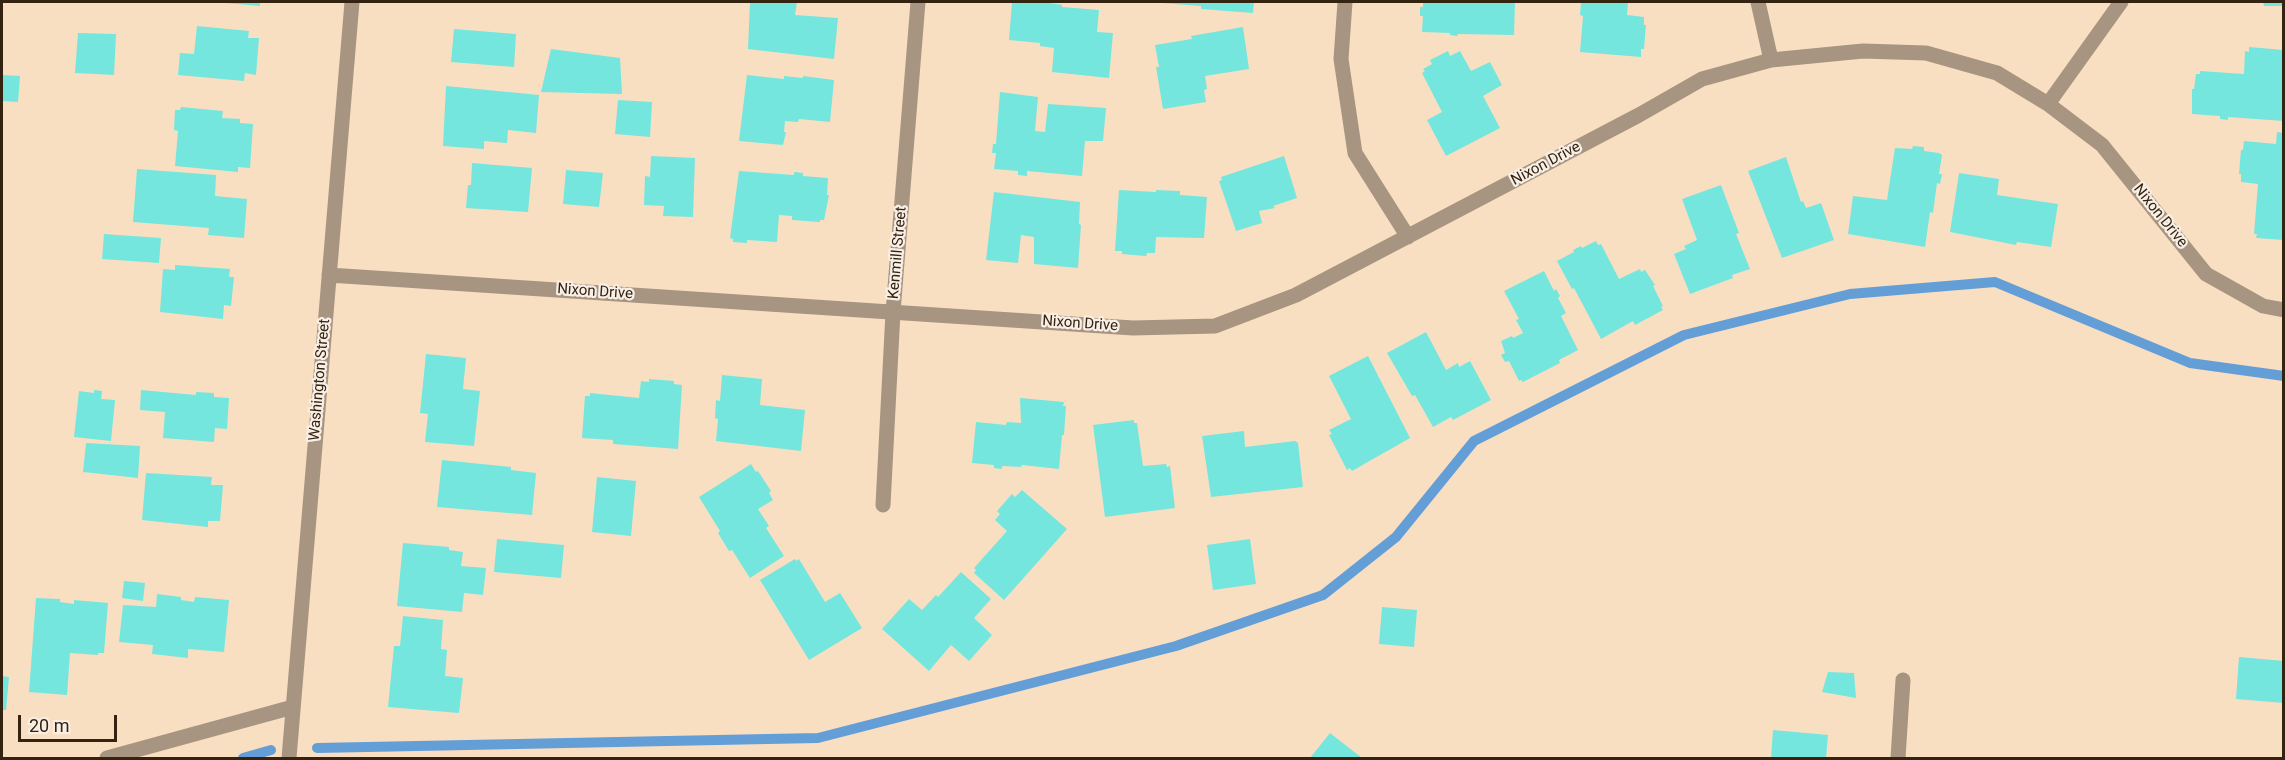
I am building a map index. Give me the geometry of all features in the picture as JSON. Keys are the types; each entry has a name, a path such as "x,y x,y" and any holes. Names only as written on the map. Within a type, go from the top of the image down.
{"street":[{"name":"Washington Street","path":"289,759 352,2"},
{"name":"Kenmill Street","path":"883,505 893,312 918,2"},
{"path":"1345,2 1341,59 1355,153 1408,237"},
{"path":"1758,2 1771,60"},
{"path":"2048,104 2121,2"},
{"name":"Nixon Drive","path":"329,275 1133,328 1215,326 1296,295 1639,116 1702,79 1771,60 1863,51 1926,53 1996,73 2048,104 2102,145 2206,274 2263,306 2283,310"},
{"path":"1898,759 1903,680"},
{"path":"107,759 293,707"}],"building":[{"path":"260,2 260,6 225,3"},
{"path":"750,2 797,2 795,15 838,18 834,59 748,49"},
{"path":"1012,2 1044,2 1062,5 1062,7 1099,10 1097,32 1113,33 1109,78 1052,72 1054,48 1040,46 1040,43 1009,40"},
{"path":"1162,2 1254,2 1253,13 1201,9 1201,6"},
{"path":"1423,2 1515,2 1514,35 1458,34 1457,36 1450,35 1450,33 1422,32 1423,16 1420,16 1420,7 1423,7"},
{"path":"1581,2 1628,2 1627,15 1644,17 1644,25 1646,25 1641,57 1580,52 1583,16 1580,15"},
{"path":"2263,2 2284,2 2284,6 2264,6"},
{"path":"197,26 249,31 248,38 259,38 256,75 245,73 244,81 178,75 180,53 194,54"},
{"path":"1243,27 1249,69 1205,76 1206,102 1163,109 1155,45"},
{"path":"454,29 516,34 514,67 451,62"},
{"path":"78,33 116,34 114,75 75,73"},
{"path":"2249,47 2284,50 2284,121 2228,117 2228,120 2220,119 2220,116 2192,114 2192,89 2194,89 2196,74 2200,74 2200,71 2244,74 2245,51 2249,52"},
{"path":"551,49 620,58 622,94 541,92"},
{"path":"1448,51 1450,56 1460,51 1471,71 1490,62 1502,85 1483,96 1500,128 1446,156 1427,120 1442,112 1422,73 1425,71 1423,69 1432,64 1430,60"},
{"path":"2,75 20,76 18,102 2,101"},
{"path":"747,75 784,79 784,76 803,78 803,76 834,80 830,122 799,119 798,122 785,121 784,132 786,132 783,145 739,141"},
{"path":"446,86 539,95 536,133 508,130 507,143 484,141 484,149 443,146"},
{"path":"1000,92 1038,97 1035,131 1045,132 1048,104 1106,108 1103,141 1085,141 1082,176 1027,171 1027,176 1018,175 1018,171 994,169 996,153 992,153 993,144 996,144"},
{"path":"618,100 652,102 650,137 615,134"},
{"path":"181,107 223,111 222,118 240,119 240,123 253,124 250,168 238,167 238,172 175,166 178,131 174,130 175,110 180,110"},
{"path":"2277,132 2284,133 2284,240 2256,238 2257,234 2254,234 2258,184 2241,182 2241,174 2239,174 2244,141 2276,144"},
{"path":"1913,146 1924,147 1924,151 1942,155 1939,174 1942,174 1940,184 1937,183 1933,213 1930,212 1925,247 1848,234 1853,196 1887,200 1895,148 1912,149"},
{"path":"651,156 695,158 693,217 663,216 664,206 644,205 645,176 650,177"},
{"path":"1284,156 1297,198 1273,206 1275,208 1259,211 1262,223 1236,231 1219,181 1222,180 1221,177"},
{"path":"1786,157 1801,202 1803,201 1806,208 1821,203 1834,240 1782,258 1748,171"},
{"path":"472,163 532,168 528,212 466,208 468,185 471,185"},
{"path":"137,169 216,175 215,196 247,199 244,238 208,235 209,228 133,222"},
{"path":"566,170 603,173 599,207 563,204"},
{"path":"739,171 794,175 794,172 803,173 803,176 828,178 827,195 829,195 824,220 820,222 792,220 792,216 779,215 777,242 747,240 747,243 733,242 730,238"},
{"path":"1959,173 1999,179 1997,195 2058,204 2051,247 2017,242 2016,245 1950,232"},
{"path":"1721,185 1739,233 1736,234 1750,269 1690,294 1674,254 1686,249 1684,246 1697,240 1682,199"},
{"path":"1119,190 1180,191 1180,195 1207,197 1204,238 1156,237 1155,253 1147,253 1146,256 1122,254 1122,251 1115,251"},
{"path":"994,192 1080,202 1078,268 1034,264 1034,237 1021,235 1018,263 986,260"},
{"path":"104,234 161,238 159,263 102,259"},
{"path":"1596,241 1598,245 1601,244 1619,279 1640,269 1641,272 1645,270 1655,285 1653,286 1663,306 1661,307 1663,310 1635,325 1633,321 1601,339 1557,261 1574,252 1573,250"},
{"path":"175,265 230,269 229,277 234,277 231,306 224,305 223,319 160,312 163,269 175,270"},
{"path":"1544,271 1554,291 1556,289 1560,296 1558,298 1566,313 1561,316 1578,350 1559,360 1560,363 1523,382 1519,381 1509,361 1505,362 1501,355 1505,353 1501,341 1523,333 1516,320 1519,319 1504,291"},
{"path":"1426,332 1446,370 1458,363 1459,367 1470,361 1491,400 1453,420 1451,417 1433,427 1387,353"},
{"path":"426,354 466,358 463,389 480,391 474,446 425,442 428,414 420,413"},
{"path":"1368,356 1410,438 1352,471 1350,468 1347,470 1329,435 1332,434 1329,430 1351,419 1329,376"},
{"path":"722,375 762,379 760,405 805,410 801,451 716,441 718,419 715,418 716,400 720,401"},
{"path":"649,379 674,381 674,384 682,385 678,449 613,444 613,440 582,438 585,396 590,396 590,393 639,398 641,381 649,382"},
{"path":"94,390 102,391 101,399 115,400 111,441 74,437 79,391 94,393"},
{"path":"141,390 196,395 196,392 214,393 214,397 229,398 227,429 215,428 214,442 163,438 165,412 140,410"},
{"path":"1020,398 1064,402 1063,406 1066,406 1064,435 1062,435 1059,469 1022,465 1021,467 1002,466 1002,469 994,468 994,465 972,463 976,422 1006,425 1007,422 1021,423"},
{"path":"1134,420 1134,423 1137,423 1143,466 1166,464 1167,467 1170,466 1175,508 1105,517 1093,425"},
{"path":"1244,431 1245,447 1295,441 1298,443 1303,487 1211,497 1202,436"},
{"path":"86,443 140,446 138,478 83,472"},
{"path":"442,460 511,467 511,470 536,473 532,515 437,507"},
{"path":"751,464 771,491 769,493 773,500 758,509 769,526 766,528 784,556 750,578 732,550 729,551 718,533 720,531 699,497"},
{"path":"146,473 212,477 211,485 223,485 220,521 208,521 208,527 142,520"},
{"path":"597,477 636,481 631,536 592,532"},
{"path":"1022,490 1067,529 1004,600 974,573 976,570 974,568 1007,531 995,520 1000,514 997,511 1012,494 1015,497"},
{"path":"497,539 564,545 561,578 494,572"},
{"path":"1250,539 1256,584 1213,590 1207,545"},
{"path":"403,543 449,547 449,550 463,552 461,566 486,568 483,595 464,593 462,612 397,606"},
{"path":"795,559 796,561 799,559 825,602 840,593 862,628 809,660 760,580"},
{"path":"961,572 991,599 974,618 992,635 969,661 951,645 929,671 882,629 909,599 922,610 936,595 938,597"},
{"path":"124,581 145,583 143,601 122,598"},
{"path":"157,594 181,597 181,600 194,602 195,597 229,600 224,652 188,649 188,658 152,654 153,645 119,642 123,605 156,607"},
{"path":"36,598 60,599 60,602 74,604 74,600 108,603 104,653 98,653 98,655 70,653 67,695 29,692"},
{"path":"1382,607 1417,610 1414,647 1379,644"},
{"path":"403,616 443,620 441,649 447,650 445,676 463,678 459,713 388,707 394,646 400,646"},
{"path":"2239,657 2284,661 2284,703 2236,699"},
{"path":"1828,672 1854,673 1856,698 1822,692"},
{"path":"2,676 9,677 6,710 2,710"},
{"path":"1773,730 1828,735 1826,758 1771,758"},
{"path":"1330,733 1362,758 1310,758"}],"waterway":[{"path":"317,748 818,738 1176,646 1323,595 1396,537 1474,441 1684,335 1850,294 1995,282 2190,363 2284,376"},
{"path":"243,758 271,750"}]}
